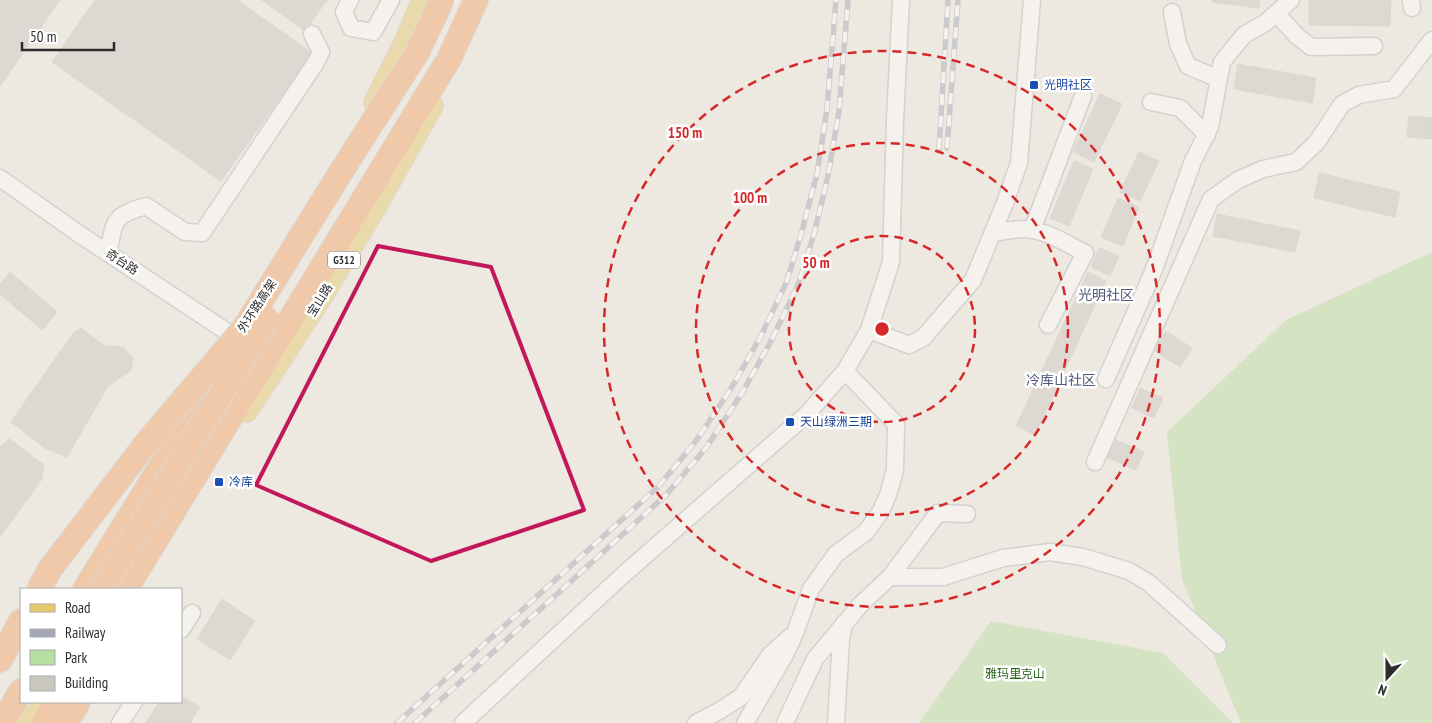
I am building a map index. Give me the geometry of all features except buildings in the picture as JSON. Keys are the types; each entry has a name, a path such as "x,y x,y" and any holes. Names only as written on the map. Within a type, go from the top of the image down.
{"highway":[{"name":"外环路高架","path":"29,588 36,575 134,446 229,331 404,56 429,0"},
{"name":"外环路高架","path":"40,588 50,569 148,441 245,327 418,51 442,0"},
{"path":"103,588 434,51 457,0"},
{"path":"127,588 449,59 476,0"},
{"path":"86,588 182,432 246,344"},
{"path":"141,588 182,510"},
{"path":"0,640 20,603"},
{"path":"0,660 20,624"},
{"path":"2,723 20,693"},
{"path":"20,723 32,703"},
{"path":"44,723 56,703"},
{"path":"66,723 77,703"}],"main road":[{"path":"113,588 172,487 363,124 402,47 422,0"},
{"name":"宝山路","path":"136,588 182,510 319,302 377,206 467,46 488,0"},
{"path":"27,723 45,703"},
{"path":"51,723 66,703"}],"street":[{"path":"350,0 344,12 351,28 373,32 390,0"},
{"path":"463,723 806,414 845,371 869,330 890,262 901,0"},
{"path":"869,330 909,345 923,338 973,280 1006,204 1019,163 1032,0"},
{"path":"1106,379 1153,272 1193,161 1210,127 1222,62 1244,35 1265,23 1291,0"},
{"path":"1172,12 1178,44 1188,66 1219,79"},
{"path":"1276,13 1297,36 1311,47 1374,46"},
{"path":"108,253 114,222 126,212 146,206 184,232 202,233 315,64 321,52 312,34"},
{"path":"1095,462 1211,199 1238,180 1263,169 1296,162 1317,142 1342,104 1359,95 1394,89 1432,40"},
{"path":"1032,230 1083,96"},
{"path":"1151,102 1180,108 1207,135"},
{"name":"奇台路","path":"0,178 108,253 246,344"},
{"path":"993,232 1032,230 1045,233 1085,253 1048,325"},
{"path":"745,723 785,655 811,588 836,554 866,532 881,511 888,495 895,470 896,424 845,371"},
{"path":"786,723 815,659 861,604 890,577 938,513 967,514"},
{"path":"890,577 943,577 1003,558 1050,552 1083,557 1129,571 1150,583 1218,645"},
{"path":"182,628 192,613"},
{"path":"836,723 841,640 844,623"},
{"path":"696,723 741,697 770,655 795,633"},
{"path":"120,723 133,703"}],"highlighted area":[{"path":"378,246 491,267 584,510 431,561 256,485"}],"green space":[{"path":"1432,252 1432,723 1241,723 1182,579 1167,432 1286,320"},
{"name":"雅玛里克山","path":"991,621 1163,653 1233,723 919,723"}],"railway":[{"path":"397,723 658,487 696,441 732,387 761,336 787,281 802,231 817,174 827,109 836,0"},
{"path":"415,723 666,495 706,448 742,393 771,341 798,285 814,234 828,176 839,111 848,0"},
{"path":"939,149 948,0"},
{"path":"947,148 958,0"}],"place":[{"name":"光明社区","path":"1034,85"},
{"name":"天山绿洲三期","path":"790,422"},
{"name":"冷库","path":"219,482"}],"district":[{"name":"光明社区","path":"1106,295"},
{"name":"冷库山社区","path":"1061,380"}]}
